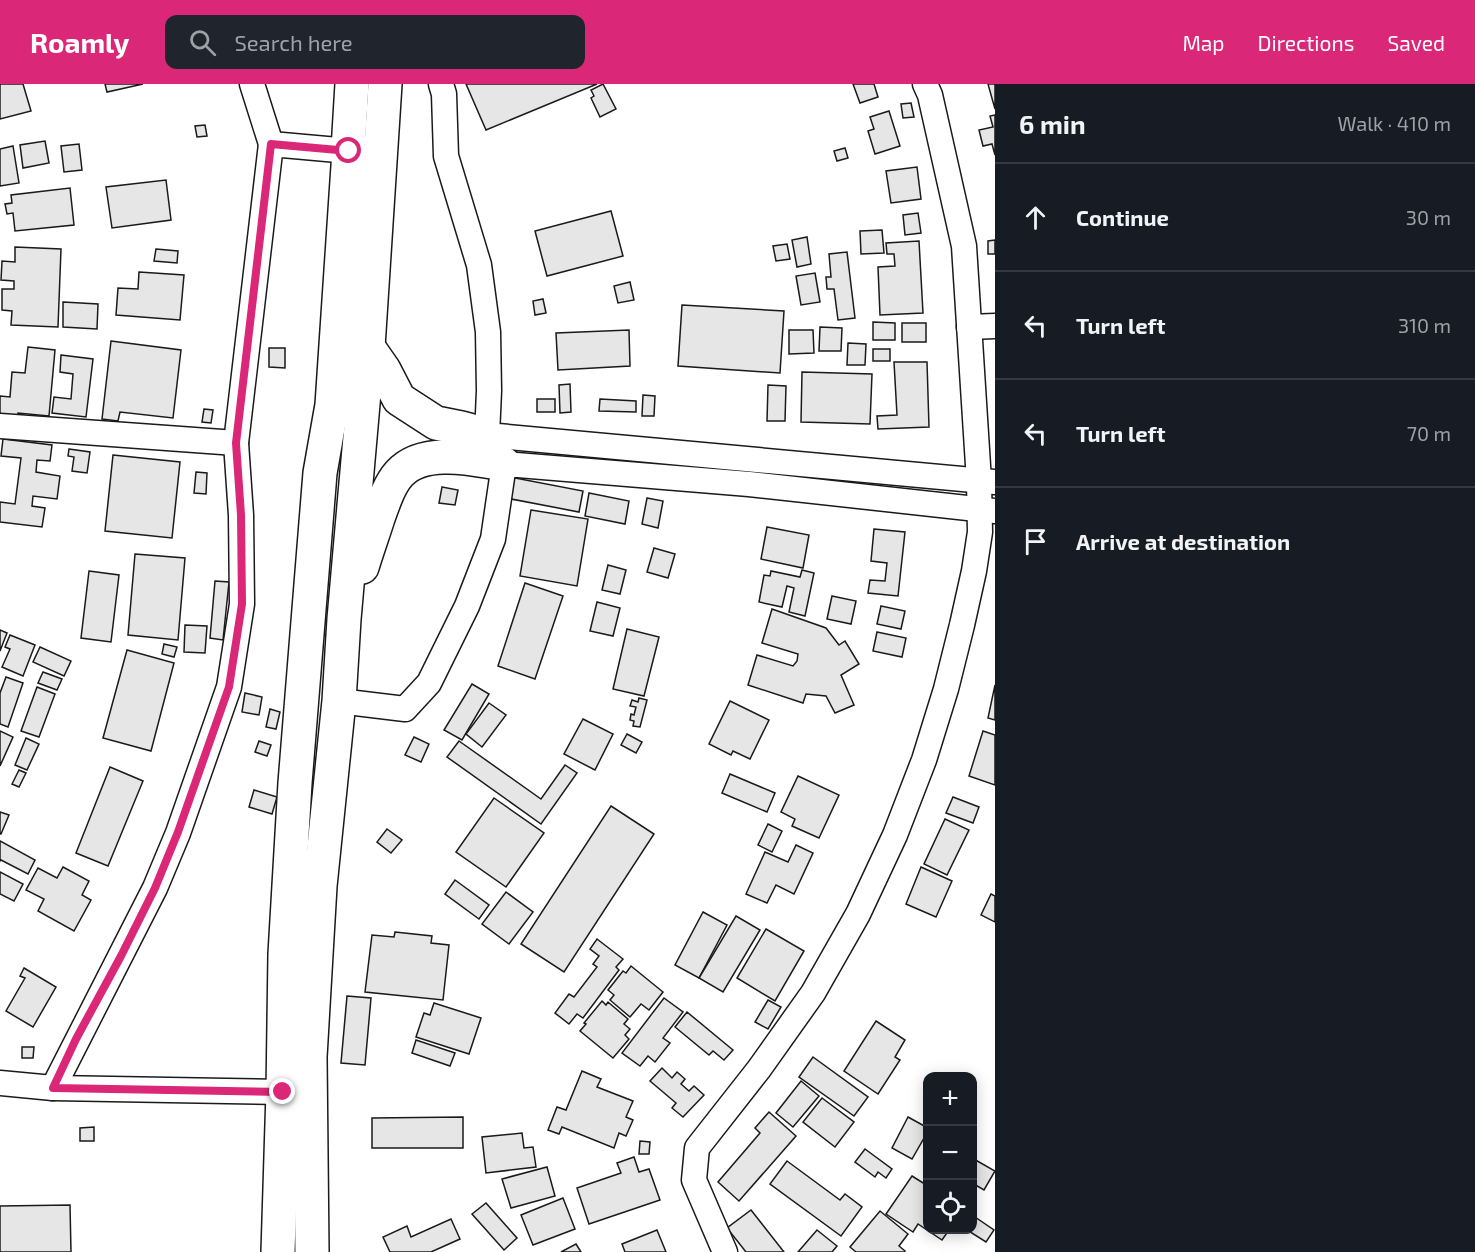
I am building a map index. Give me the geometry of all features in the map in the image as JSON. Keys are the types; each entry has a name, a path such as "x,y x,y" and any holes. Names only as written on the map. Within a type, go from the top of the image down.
{"highway":[{"path":"278,1252 285,954 295,783 321,472 332,405 352,84"},
{"path":"312,1252 310,1057 320,886 339,700 368,347 384,84"},
{"path":"368,347 384,370 399,399 436,423 487,435"},
{"path":"344,620 386,493 400,471 419,460 443,457 469,458 504,465"}],"street":[{"path":"53,1088 155,888 178,832 229,687 242,604 241,515 236,443 271,144 252,84"},
{"path":"441,84 444,94 446,156 479,265 485,309 488,332 489,391 487,435 987,482"},
{"path":"725,1252 694,1180 697,1148 759,1069 813,993 858,914 895,836 924,760 946,688 974,572 980,532 988,511 963,246 926,84"},
{"path":"271,144 349,151"},
{"path":"969,327 995,326"},
{"path":"0,426 236,443"},
{"path":"339,700 405,709 429,683 467,606 493,539 504,465 749,484 988,511"},
{"path":"0,1083 53,1088 283,1092"}],"building":[{"path":"0,84 23,84 31,111 0,119"},
{"path":"105,84 143,84 107,92"},
{"path":"466,84 597,84 486,130"},
{"path":"603,84 616,109 600,117 591,98 594,96 591,90"},
{"path":"853,84 874,84 878,97 860,103"},
{"path":"988,84 995,84 995,109"},
{"path":"911,103 914,117 903,118 901,104"},
{"path":"889,111 900,146 875,154 868,131 874,129 870,117"},
{"path":"995,115 995,155 992,144 983,146 979,130 993,127 990,116"},
{"path":"205,125 207,136 197,137 195,126"},
{"path":"45,141 49,163 23,168 20,145"},
{"path":"79,144 82,170 64,172 61,146"},
{"path":"13,146 19,183 0,186 0,149"},
{"path":"845,148 848,158 837,161 834,151"},
{"path":"917,167 921,199 891,203 886,171"},
{"path":"166,180 171,220 112,228 106,187"},
{"path":"70,188 74,225 15,231 13,213 7,214 5,204 12,203 11,195"},
{"path":"611,211 623,256 547,276 535,231"},
{"path":"918,213 921,233 905,235 903,215"},
{"path":"882,230 884,253 861,254 860,231"},
{"path":"807,237 811,264 797,267 792,240"},
{"path":"995,240 995,254 988,254 988,241"},
{"path":"919,241 923,313 880,315 878,267 895,266 894,254 887,254 886,243"},
{"path":"787,244 790,259 776,261 773,246"},
{"path":"15,247 61,249 58,327 11,325 12,311 2,310 2,289 14,289 14,281 1,280 2,261 15,262"},
{"path":"156,249 178,251 177,263 154,261"},
{"path":"847,252 855,318 838,320 834,289 827,289 826,277 831,277 829,254"},
{"path":"139,272 184,275 180,320 116,315 118,288 138,289"},
{"path":"815,273 820,302 801,305 796,276"},
{"path":"630,282 634,300 618,303 614,286"},
{"path":"543,299 546,313 535,315 533,301"},
{"path":"63,302 98,304 97,329 63,327"},
{"path":"682,305 784,311 780,373 678,366"},
{"path":"873,322 895,323 895,340 873,340"},
{"path":"902,323 926,323 926,342 902,342"},
{"path":"820,327 842,328 841,351 819,351"},
{"path":"629,330 630,366 558,370 556,333"},
{"path":"789,330 813,330 814,353 789,354"},
{"path":"111,341 181,350 173,418 120,412 118,421 102,419"},
{"path":"848,343 866,344 865,365 847,365"},
{"path":"28,347 55,350 49,416 18,413 17,420 0,418 0,396 10,397 12,372 25,373"},
{"path":"269,348 285,348 285,368 269,367"},
{"path":"873,349 890,349 890,361 873,361"},
{"path":"61,355 93,359 86,417 52,413 54,397 71,399 73,374 60,372"},
{"path":"894,362 927,362 929,427 878,429 877,416 897,415"},
{"path":"802,372 872,374 870,424 801,422"},
{"path":"570,384 571,412 560,413 559,385"},
{"path":"768,385 786,386 785,421 767,421"},
{"path":"643,395 655,396 654,416 642,416"},
{"path":"537,399 555,399 555,412 537,412"},
{"path":"600,399 636,401 636,412 599,411"},
{"path":"204,409 213,410 211,423 202,422"},
{"path":"3,439 52,445 50,461 37,460 36,472 60,476 57,499 33,496 32,506 45,508 42,527 0,522 0,502 15,504 21,458 1,456"},
{"path":"69,449 90,452 87,473 72,471 74,457 68,456"},
{"path":"113,455 180,462 172,538 105,531"},
{"path":"196,472 207,473 206,494 194,493"},
{"path":"510,477 583,491 579,512 506,498"},
{"path":"442,487 458,490 455,505 439,503"},
{"path":"589,493 629,501 625,524 585,516"},
{"path":"647,498 663,501 658,528 642,524"},
{"path":"531,510 588,519 577,586 520,576"},
{"path":"767,527 809,535 803,568 761,559"},
{"path":"874,529 905,532 898,596 868,593 870,580 885,581 887,563 871,561"},
{"path":"654,548 675,554 668,578 647,572"},
{"path":"135,554 185,558 178,640 128,635"},
{"path":"608,565 626,570 620,594 602,590"},
{"path":"802,570 814,573 805,616 789,612 794,588 787,586 782,607 759,602 764,575 770,576 771,571 800,577"},
{"path":"89,571 119,575 111,642 81,638"},
{"path":"215,581 229,582 223,640 210,638"},
{"path":"525,583 563,596 535,679 498,666"},
{"path":"832,596 856,601 851,624 827,619"},
{"path":"597,602 620,608 613,636 590,631"},
{"path":"881,606 905,611 901,629 877,624"},
{"path":"772,609 826,628 839,645 845,641 859,664 841,675 854,705 835,713 826,696 806,694 803,703 748,685 757,655 793,666 797,661 798,654 762,643"},
{"path":"185,625 207,626 205,653 184,652"},
{"path":"627,629 659,637 644,696 613,689"},
{"path":"0,630 7,633 0,651"},
{"path":"877,632 906,638 902,657 873,651"},
{"path":"10,635 35,645 23,676 2,667 10,649 5,647"},
{"path":"164,644 177,647 174,657 162,654"},
{"path":"40,647 71,661 64,676 33,662"},
{"path":"127,650 174,663 151,751 103,738"},
{"path":"43,672 62,679 57,690 38,683"},
{"path":"6,677 23,683 8,727 0,724 0,693"},
{"path":"472,684 489,694 462,740 444,730"},
{"path":"995,685 995,720 988,718"},
{"path":"37,687 55,694 39,737 21,731"},
{"path":"245,693 262,697 259,715 242,712"},
{"path":"639,698 647,700 640,727 633,726 634,721 630,720 636,707 630,706 632,700 638,702"},
{"path":"730,701 769,720 750,759 733,751 731,755 709,744"},
{"path":"489,703 506,715 482,747 466,734"},
{"path":"270,709 280,712 276,729 266,727"},
{"path":"583,719 613,734 595,770 564,754"},
{"path":"0,731 13,737 0,766"},
{"path":"983,731 995,735 995,785 969,776"},
{"path":"627,734 642,742 636,753 621,745"},
{"path":"414,737 429,744 421,762 405,755"},
{"path":"26,738 39,744 27,770 15,765"},
{"path":"259,741 271,745 267,756 255,752"},
{"path":"459,741 541,799 565,765 577,773 541,824 447,757"},
{"path":"110,767 143,781 108,866 76,853"},
{"path":"19,770 26,773 19,787 12,784"},
{"path":"730,774 775,793 767,812 722,793"},
{"path":"798,776 839,795 819,838 792,826 795,819 781,812"},
{"path":"254,790 277,797 272,814 249,807"},
{"path":"953,797 979,807 973,823 946,813"},
{"path":"494,798 544,833 506,887 456,852"},
{"path":"611,806 654,834 564,972 521,944"},
{"path":"0,812 9,815 1,834 0,834"},
{"path":"945,819 969,830 947,875 924,864"},
{"path":"768,824 782,831 772,852 758,845"},
{"path":"387,829 402,840 391,853 377,842"},
{"path":"0,841 35,860 28,874 0,861"},
{"path":"796,845 813,853 794,894 776,885 767,903 746,894 765,852 788,862"},
{"path":"63,867 89,881 82,895 91,900 74,931 38,911 44,899 26,890 38,868 57,878"},
{"path":"921,867 952,881 936,917 906,904"},
{"path":"0,872 23,884 14,901 0,894"},
{"path":"455,880 489,905 479,919 445,894"},
{"path":"506,892 533,912 509,944 482,924"},
{"path":"991,894 995,896 995,922 981,915"},
{"path":"703,912 727,925 699,978 675,965"},
{"path":"736,916 760,930 723,992 699,978"},
{"path":"766,929 804,951 775,1001 737,978"},
{"path":"395,932 432,936 431,943 449,945 443,1000 365,992 372,935 394,937"},
{"path":"597,939 623,959 616,967 619,970 583,1018 577,1014 569,1024 555,1013 569,994 574,997 597,967 593,964 599,956 590,949"},
{"path":"631,966 663,992 649,1010 641,1004 630,1017 610,1000 614,995 608,990 623,971 626,973"},
{"path":"24,968 56,987 33,1027 6,1011 25,978 20,976"},
{"path":"347,996 371,998 365,1065 341,1063"},
{"path":"664,998 683,1012 663,1038 670,1043 655,1062 648,1056 640,1066 622,1053"},
{"path":"768,1000 781,1007 768,1029 755,1022"},
{"path":"602,1001 606,1005 608,1002 628,1019 624,1024 630,1029 625,1035 629,1039 613,1058 580,1031"},
{"path":"434,1003 481,1018 469,1054 416,1037 424,1013 430,1015"},
{"path":"687,1012 733,1050 724,1060 713,1051 709,1055 675,1027"},
{"path":"876,1021 905,1040 895,1057 900,1060 878,1094 844,1071"},
{"path":"416,1040 455,1053 450,1066 412,1053"},
{"path":"22,1047 34,1047 33,1058 22,1058"},
{"path":"813,1057 868,1097 854,1116 799,1077"},
{"path":"662,1068 672,1078 677,1072 685,1079 681,1084 689,1091 694,1086 704,1095 683,1117 672,1108 676,1103 650,1081"},
{"path":"582,1071 601,1079 597,1087 633,1101 626,1117 633,1120 626,1136 619,1133 614,1148 562,1127 559,1134 548,1130 557,1107 566,1110"},
{"path":"801,1081 819,1096 793,1127 776,1113"},
{"path":"822,1098 854,1122 835,1147 803,1122"},
{"path":"769,1112 796,1136 739,1201 718,1182 760,1133 755,1128"},
{"path":"463,1117 463,1148 372,1148 372,1118"},
{"path":"908,1117 923,1125 923,1140 912,1159 892,1148"},
{"path":"94,1127 94,1141 80,1141 80,1128"},
{"path":"522,1133 524,1148 533,1147 536,1167 486,1173 482,1137"},
{"path":"640,1141 650,1142 649,1154 639,1154"},
{"path":"865,1149 892,1169 886,1178 878,1172 875,1177 855,1162"},
{"path":"634,1157 639,1172 649,1169 660,1200 589,1224 577,1188 621,1173 617,1163"},
{"path":"787,1161 840,1200 845,1194 862,1207 841,1236 770,1184"},
{"path":"977,1161 995,1171 984,1190 977,1186"},
{"path":"547,1167 555,1196 511,1208 502,1179"},
{"path":"912,1176 923,1183 923,1227 918,1224 913,1232 886,1214"},
{"path":"563,1198 575,1229 533,1245 521,1215"},
{"path":"486,1203 517,1238 504,1250 472,1214"},
{"path":"70,1205 71,1252 0,1252 0,1206"},
{"path":"751,1210 784,1252 746,1252 727,1228"},
{"path":"880,1211 908,1234 899,1246 905,1251 856,1252 850,1247"},
{"path":"977,1218 994,1230 986,1242 973,1234 977,1234"},
{"path":"451,1219 460,1239 431,1252 390,1252 383,1237 407,1226 411,1237"},
{"path":"657,1230 666,1252 625,1252 622,1244"},
{"path":"817,1230 837,1246 832,1252 798,1252"},
{"path":"933,1234 946,1234 942,1240"},
{"path":"576,1244 581,1252 561,1252"}],"route":[{"path":"283,1092 53,1088 155,888 178,832 229,687 242,604 241,515 236,443 271,144 349,151"}]}
